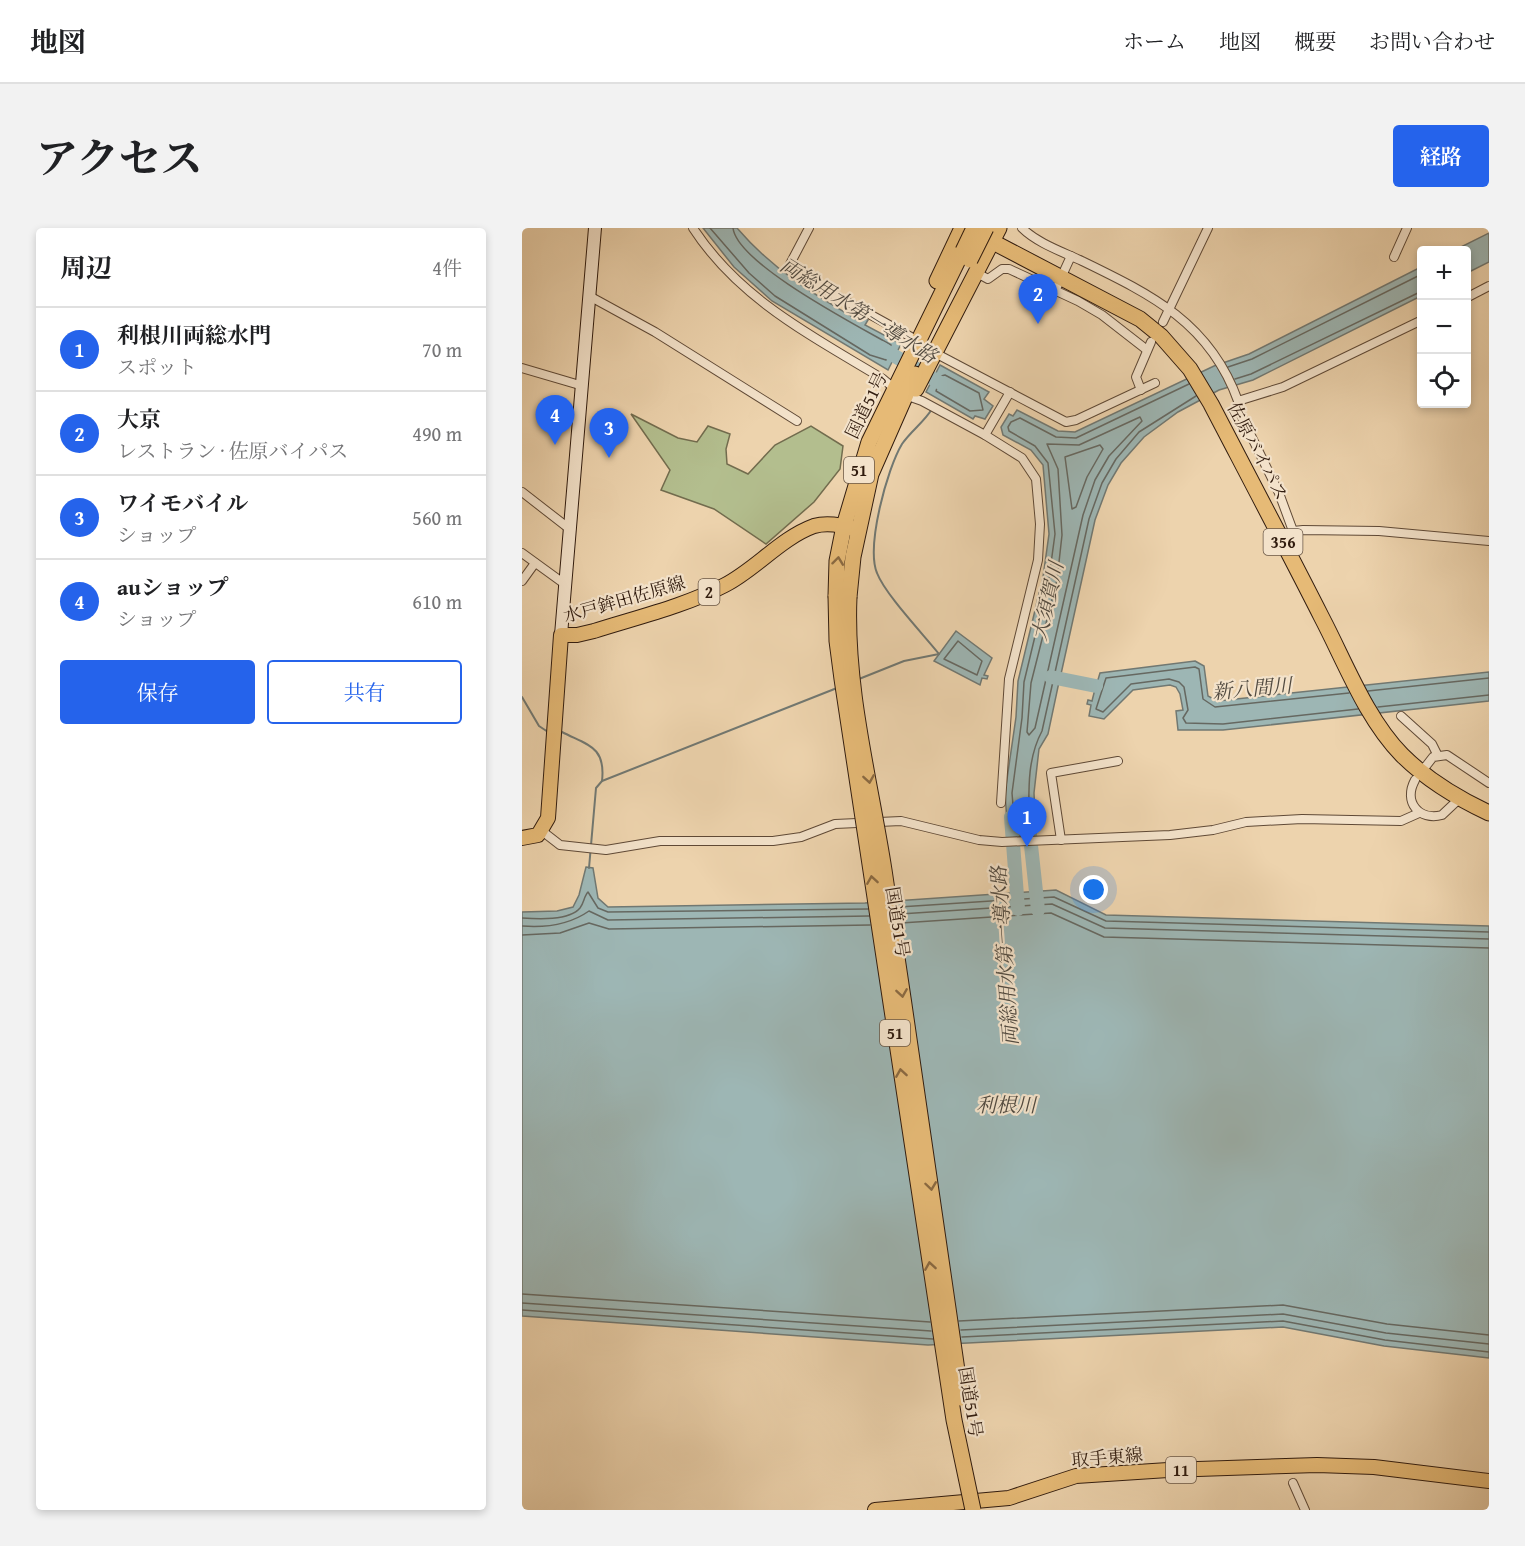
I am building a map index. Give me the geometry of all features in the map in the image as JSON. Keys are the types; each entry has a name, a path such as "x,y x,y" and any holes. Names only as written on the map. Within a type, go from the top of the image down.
{"highway":[{"path":"921,350 962,228"},
{"name":"佐原バイパス","path":"967,228 989,235 1058,284 1140,319 1161,336 1190,369 1211,404 1373,716 1402,755 1429,780 1459,799 1489,813"},
{"path":"902,389 969,263 974,228"},
{"path":"902,389 969,263 989,235 999,228"},
{"name":"国道51号","path":"902,389 881,417 858,470 837,642 966,1508"},
{"name":"国道51号","path":"851,528 902,389"},
{"name":"国道51号","path":"842,596 852,678 889,903 964,1419 983,1510"}],"main road":[{"name":"水戸鉾田佐原線","path":"542,831 550,806 561,634 577,635 706,593 749,571 805,531 826,524 851,528"},
{"path":"522,838 532,838 542,831"},
{"name":"取手東線","path":"876,1510 966,1508 1009,1498 1076,1476 1259,1466 1374,1467 1489,1481"}],"street":[{"path":"561,634 595,228"},
{"path":"693,228 728,273 767,308 882,379 985,435 1028,463 1036,479 1040,524 1036,570 1009,679 1001,803"},
{"path":"809,228 789,266 921,350 1010,392 1066,422 1076,420 1155,384"},
{"path":"1022,228 1071,256 1130,284 1169,309 1197,332 1216,354 1237,398 1240,413 1279,494 1282,538 1368,531 1489,541"},
{"path":"1163,322 1208,228"},
{"path":"1394,257 1407,228"},
{"path":"1058,284 1071,256"},
{"path":"969,263 988,279 1002,269 1009,269 1058,284 1149,346 1136,377 1141,390"},
{"path":"1471,296 1489,286"},
{"path":"591,297 655,332 797,421"},
{"path":"1237,398 1283,387 1417,322"},
{"path":"522,368 583,387"},
{"path":"985,435 1010,392"},
{"path":"522,492 571,530"},
{"path":"522,553 566,585"},
{"path":"522,581 536,563"},
{"path":"1401,716 1432,744 1437,754"},
{"path":"1426,766 1437,754"},
{"path":"1437,754 1447,755 1489,783"},
{"path":"1060,840 1051,773 1118,760"},
{"path":"1415,780 1411,799 1419,813 1429,817 1442,815 1459,799"},
{"path":"542,831 560,845 606,850 660,841 773,841 801,837 835,824 901,821 979,840 1006,842 1170,835 1214,830 1246,822 1302,819 1401,822 1419,813"},
{"path":"1293,1483 1305,1510"}],"green space":[{"path":"631,414 678,438 697,442 708,426 730,434 726,449 727,464 748,474 775,445 811,426 843,446 840,469 814,502 766,544 714,509 661,490 670,470"}],"water":[{"path":"703,228 737,228 764,256 794,280 858,320 861,316 868,320 865,325 901,344 888,370 772,301 734,267"},
{"path":"1489,233 1489,262 1471,271 1471,246 1463,246"},
{"path":"1417,269 1417,298 1253,380 1219,390 1178,412 1144,437 1121,463 1108,485 1095,520 1061,674 1064,675 1062,682 1059,682 1048,734 1039,749 1034,793 1036,836 1008,836 1005,793 1016,717 1018,681 1043,577 1049,534 1043,465 1031,450 1003,435 1001,427 1009,414 1013,416 1017,410 1058,431 1075,432 1214,366 1249,354"},
{"path":"940,365 989,392 984,399 993,406 985,419 975,416 973,419 926,392"},
{"path":"956,631 992,658 984,675 988,676 987,679 982,678 980,685 934,661"},
{"path":"1195,661 1204,666 1208,696 1217,701 1489,672 1489,701 1223,730 1178,730 1176,711 1183,710 1176,687 1170,685 1133,690 1104,719 1089,716 1091,705 1087,704 1088,700 1092,701 1095,689 1078,685 1079,680 1097,683 1100,673"},
{"name":"利根川","path":"586,867 593,868 598,898 608,907 865,903 1056,890 1106,915 1489,926 1489,1358 1384,1346 1283,1327 928,1345 522,1316 522,912 557,911 573,907 579,895"}],"waterway":[{"name":"両総用水第一導水路","path":"881,348 949,388"},
{"path":"859,679 904,661 939,654 881,582 874,561 876,527 890,471 902,444 932,409"},
{"name":"新八間川","path":"1051,677 1096,686"},
{"path":"589,868 596,788 602,781 837,688"},
{"path":"522,697 539,726 548,732"},
{"path":"562,732 587,744 598,754 601,760 602,781"},
{"name":"両総用水第一導水路","path":"1011,817 1018,909"},
{"name":"大須賀川","path":"1029,827 1038,910"}],"place":[{"name":"大京","path":"1038,324"},
{"name":"auショップ","path":"555,445"},
{"name":"ワイモバイル","path":"609,458"},
{"name":"利根川両総水門","path":"1027,847"}]}
